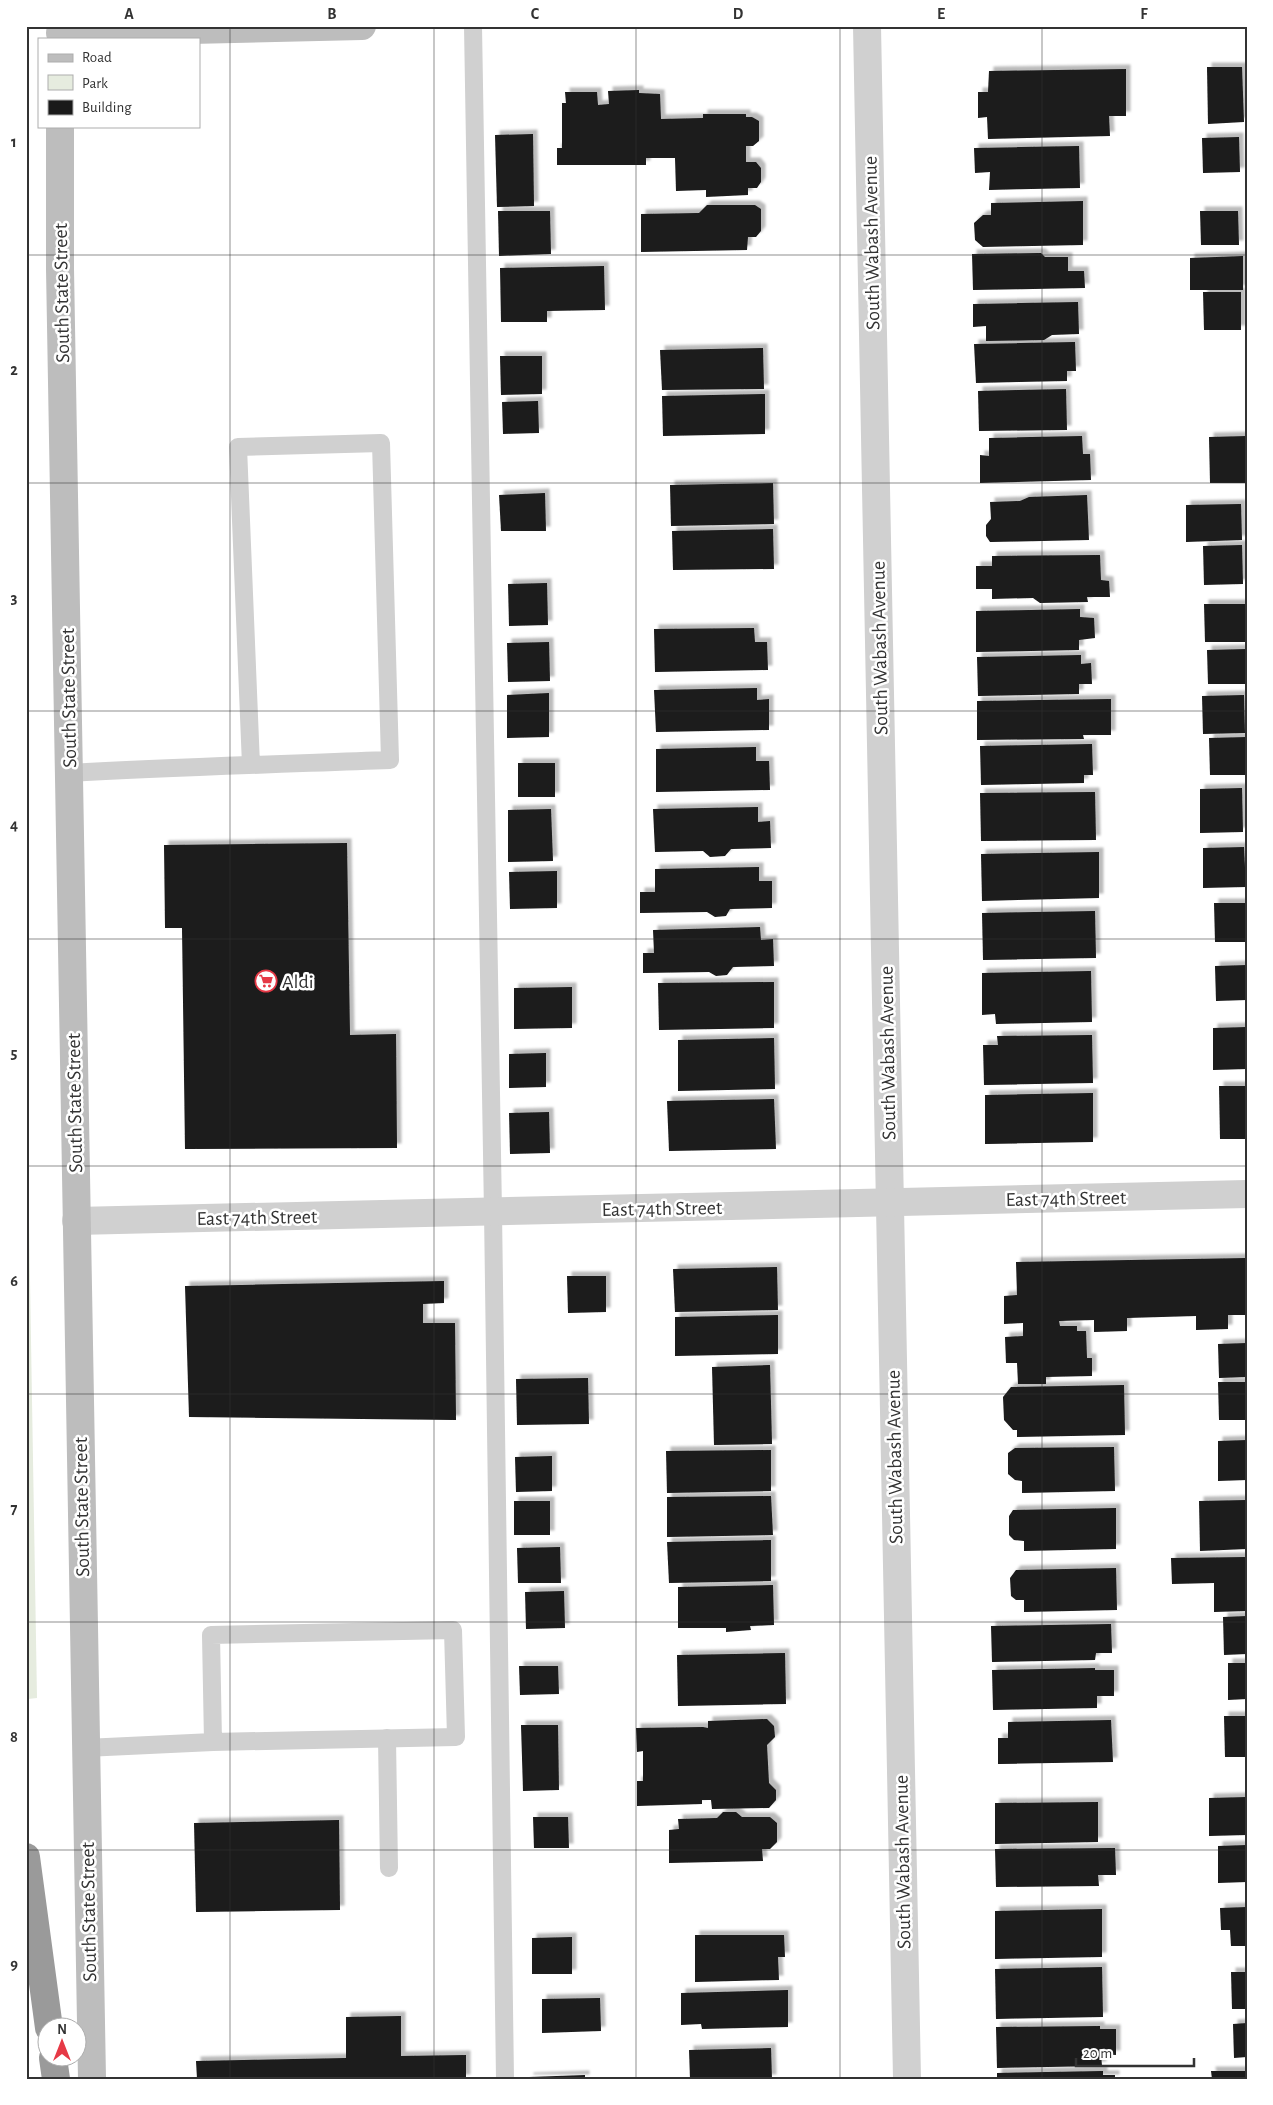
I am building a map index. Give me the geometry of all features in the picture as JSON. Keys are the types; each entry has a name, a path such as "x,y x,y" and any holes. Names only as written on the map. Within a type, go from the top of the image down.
{"highway":[{"path":"26,1857 48,2018"}],"main road":[{"path":"60,33 362,26"},
{"name":"South State Street","path":"60,128 60,270 92,2079"}],"street":[{"name":"South Wabash Avenue","path":"867,26 906,2079"},
{"name":"East 74th Street","path":"76,1221 1247,1194"}],"lane":[{"path":"473,26 493,1212 505,2079"},
{"path":"69,773 390,760 381,443 238,448 251,765"},
{"path":"85,1748 213,1742 456,1737 453,1630 211,1635 213,1742"},
{"path":"388,1738 390,1868"}],"green space":[{"path":"26,1041 37,1698 28,1699 26,1683"}],"building":[{"path":"1207,67 1242,67 1244,122 1208,124"},
{"path":"1126,69 1126,116 1109,116 1110,136 988,139 987,117 978,118 978,92 988,92 989,71"},
{"path":"639,90 639,93 660,94 661,119 703,118 703,114 746,114 746,117 752,117 759,121 759,141 753,146 746,146 746,162 756,162 761,168 761,182 757,188 748,188 748,195 706,197 706,190 676,191 675,158 646,158 646,165 557,165 557,148 562,148 562,103 566,103 565,92 597,92 598,105 609,104 608,91"},
{"path":"533,134 534,206 497,207 495,135"},
{"path":"1239,137 1240,172 1203,173 1202,138"},
{"path":"1079,146 1080,188 989,190 990,172 975,173 974,148"},
{"path":"1083,201 1083,245 983,247 975,240 974,223 983,215 991,215 991,203"},
{"path":"707,205 755,205 761,209 761,231 756,237 748,237 747,250 641,252 641,214 699,213"},
{"path":"498,211 550,211 551,254 499,256"},
{"path":"1200,211 1238,211 1239,245 1201,245"},
{"path":"1041,253 1045,257 1068,257 1068,271 1084,271 1085,288 973,290 972,254"},
{"path":"1243,256 1243,290 1190,290 1190,258"},
{"path":"604,266 605,310 547,311 547,322 501,322 500,268"},
{"path":"1203,292 1241,292 1241,330 1204,330"},
{"path":"1078,302 1079,334 1052,335 1044,340 986,341 986,326 973,327 973,304"},
{"path":"1075,342 1076,371 1067,371 1067,381 976,383 974,344"},
{"path":"763,348 764,389 662,390 660,350"},
{"path":"500,356 542,356 542,394 501,395"},
{"path":"1066,389 1067,430 979,431 978,391"},
{"path":"765,394 765,434 663,436 662,396"},
{"path":"538,401 539,433 503,434 502,402"},
{"path":"1082,436 1083,454 1090,454 1091,480 980,483 980,455 989,456 989,438"},
{"path":"1247,436 1247,483 1210,483 1209,437"},
{"path":"773,483 774,524 671,526 670,485"},
{"path":"545,493 546,531 501,531 499,495"},
{"path":"1087,495 1089,540 990,542 986,536 986,525 991,519 990,502 1020,501 1029,497"},
{"path":"1241,504 1242,540 1186,542 1186,505"},
{"path":"773,529 774,569 673,570 672,531"},
{"path":"1242,545 1243,584 1204,585 1203,546"},
{"path":"1100,555 1101,580 1109,581 1110,597 1087,597 1088,602 1040,603 1033,598 992,599 992,589 976,589 976,566 992,566 992,556"},
{"path":"547,583 548,625 509,626 508,584"},
{"path":"1204,604 1245,604 1246,642 1205,642"},
{"path":"1080,609 1080,617 1094,618 1095,638 1079,640 1079,650 976,652 976,611"},
{"path":"754,628 755,642 767,642 768,670 655,672 654,629"},
{"path":"549,642 550,681 508,682 507,643"},
{"path":"1247,649 1247,684 1208,684 1207,650"},
{"path":"1081,655 1081,664 1091,663 1092,684 1079,684 1079,694 978,696 977,657"},
{"path":"757,688 757,700 769,699 769,730 656,732 654,690"},
{"path":"549,693 549,737 507,738 507,695"},
{"path":"1244,695 1245,733 1203,734 1202,696"},
{"path":"1111,699 1111,735 1083,735 1084,739 977,740 977,701"},
{"path":"1247,737 1247,775 1210,775 1209,738"},
{"path":"1092,744 1093,775 1084,775 1084,783 981,785 980,746"},
{"path":"756,747 756,761 769,761 770,790 656,792 656,749"},
{"path":"518,763 555,763 555,797 518,797"},
{"path":"1242,788 1243,832 1200,833 1200,789"},
{"path":"1095,792 1096,840 981,841 980,793"},
{"path":"758,807 758,822 770,821 771,848 731,849 725,856 710,857 703,851 655,852 653,809"},
{"path":"551,809 553,861 508,862 508,810"},
{"name":"Aldi","path":"347,843 350,1035 396,1034 397,1148 185,1149 182,928 165,928 164,845"},
{"path":"1244,847 1246,887 1203,888 1203,848"},
{"path":"1099,852 1099,898 982,901 981,854"},
{"path":"759,867 759,881 772,881 772,908 730,909 726,916 715,917 707,912 640,913 640,892 655,892 655,869"},
{"path":"557,871 557,908 510,909 509,872"},
{"path":"1214,903 1247,903 1247,942 1215,942"},
{"path":"1095,911 1096,958 983,960 982,913"},
{"path":"760,927 761,940 773,939 774,966 733,967 727,975 716,976 709,972 643,973 643,953 654,953 653,930"},
{"path":"1247,965 1247,1000 1216,1001 1215,966"},
{"path":"1091,971 1092,1022 996,1024 995,1014 982,1015 982,973"},
{"path":"774,982 774,1028 659,1030 658,983"},
{"path":"572,987 572,1028 514,1029 514,988"},
{"path":"1247,1027 1247,1069 1213,1070 1213,1028"},
{"path":"1092,1035 1093,1083 984,1085 983,1045 998,1045 997,1036"},
{"path":"774,1038 775,1089 678,1091 678,1040"},
{"path":"546,1053 546,1087 509,1088 509,1054"},
{"path":"1219,1086 1247,1086 1247,1139 1220,1139"},
{"path":"1093,1093 1093,1142 985,1144 985,1095"},
{"path":"774,1099 776,1149 669,1151 667,1101"},
{"path":"549,1112 550,1153 510,1154 509,1113"},
{"path":"1247,1258 1247,1315 1228,1315 1228,1329 1196,1330 1196,1316 1127,1318 1127,1331 1094,1332 1094,1320 1059,1321 1060,1326 1077,1326 1077,1331 1086,1331 1087,1358 1092,1358 1092,1376 1046,1377 1046,1384 1018,1384 1017,1363 1006,1363 1005,1337 1023,1336 1023,1323 1004,1324 1004,1296 1017,1295 1016,1262"},
{"path":"777,1267 778,1310 675,1312 673,1269"},
{"path":"567,1276 606,1276 606,1312 568,1313"},
{"path":"444,1281 444,1303 423,1304 423,1323 455,1323 456,1420 189,1417 185,1286"},
{"path":"778,1315 778,1354 675,1356 675,1317"},
{"path":"1247,1343 1247,1377 1219,1378 1218,1344"},
{"path":"770,1365 772,1444 714,1445 712,1367"},
{"path":"588,1378 589,1424 517,1425 516,1379"},
{"path":"1218,1382 1247,1382 1247,1420 1219,1420"},
{"path":"1124,1385 1125,1435 1017,1437 1017,1430 1013,1430 1004,1420 1003,1397 1011,1387"},
{"path":"1247,1440 1247,1480 1218,1481 1218,1441"},
{"path":"1114,1447 1115,1491 1022,1493 1022,1481 1015,1480 1008,1474 1008,1453 1015,1448"},
{"path":"771,1450 771,1491 667,1493 666,1451"},
{"path":"552,1456 552,1491 516,1492 515,1457"},
{"path":"771,1496 773,1535 667,1537 667,1497"},
{"path":"1247,1500 1247,1549 1200,1551 1199,1501"},
{"path":"514,1501 550,1501 550,1535 514,1535"},
{"path":"1116,1508 1116,1549 1024,1551 1024,1541 1014,1540 1009,1535 1009,1516 1013,1510"},
{"path":"771,1540 771,1581 669,1583 667,1542"},
{"path":"560,1547 561,1583 518,1583 517,1548"},
{"path":"1247,1557 1247,1611 1214,1612 1214,1583 1172,1584 1171,1558"},
{"path":"1116,1568 1117,1610 1024,1612 1024,1600 1016,1600 1011,1596 1010,1578 1016,1570"},
{"path":"773,1585 774,1625 750,1626 751,1630 726,1632 726,1628 678,1628 678,1587"},
{"path":"564,1591 565,1628 526,1629 525,1592"},
{"path":"1247,1616 1247,1654 1224,1655 1223,1617"},
{"path":"1111,1624 1112,1653 1096,1653 1095,1660 992,1662 991,1626"},
{"path":"785,1653 786,1704 678,1706 677,1655"},
{"path":"1228,1663 1247,1663 1247,1699 1228,1700"},
{"path":"519,1666 558,1666 559,1694 520,1695"},
{"path":"1095,1668 1095,1670 1114,1670 1114,1696 1097,1696 1097,1708 993,1710 992,1670"},
{"path":"1224,1716 1247,1716 1247,1757 1225,1757"},
{"path":"767,1719 774,1726 775,1737 767,1745 769,1783 776,1790 776,1800 769,1808 712,1809 711,1800 702,1800 702,1804 637,1806 637,1781 643,1781 643,1751 637,1752 636,1728 708,1728 708,1721"},
{"path":"1111,1720 1113,1762 998,1764 998,1738 1008,1738 1008,1722"},
{"path":"521,1725 558,1725 559,1790 523,1791"},
{"path":"1247,1797 1247,1835 1209,1836 1209,1798"},
{"path":"1098,1802 1098,1842 995,1844 995,1803"},
{"path":"723,1812 736,1812 742,1817 770,1817 777,1823 777,1842 770,1849 762,1849 763,1861 669,1863 669,1830 679,1829 678,1819 717,1818"},
{"path":"533,1817 568,1817 569,1848 534,1848"},
{"path":"339,1820 340,1910 196,1912 194,1823"},
{"path":"1247,1845 1247,1882 1218,1883 1218,1846"},
{"path":"1115,1848 1116,1875 1098,1875 1099,1886 996,1887 995,1849"},
{"path":"1247,1907 1247,1946 1231,1946 1230,1930 1221,1930 1220,1908"},
{"path":"1102,1909 1102,1957 995,1959 995,1911"},
{"path":"695,1935 784,1935 785,1957 778,1957 779,1980 695,1982"},
{"path":"572,1937 572,1974 532,1974 532,1938"},
{"path":"1102,1967 1103,2017 996,2019 995,1969"},
{"path":"1231,1972 1247,1972 1247,2009 1232,2009"},
{"path":"788,1990 788,2027 702,2029 701,2024 681,2025 681,1993"},
{"path":"600,1998 601,2031 542,2033 542,1999"},
{"path":"401,2016 401,2056 466,2055 466,2079 197,2079 196,2061 346,2058 346,2017"},
{"path":"1247,2023 1247,2057 1234,2058 1233,2024"},
{"path":"1100,2026 1100,2029 1116,2029 1116,2055 1101,2054 1102,2066 997,2068 996,2027"},
{"path":"771,2048 772,2079 690,2079 689,2050"},
{"path":"1103,2071 1103,2075 1115,2075 1115,2079 997,2079 997,2073"},
{"path":"1211,2071 1247,2071 1247,2079 1212,2079"},
{"path":"585,2075 585,2079 529,2079 529,2077"}],"place":[{"name":"Aldi","path":"266,981"}]}
